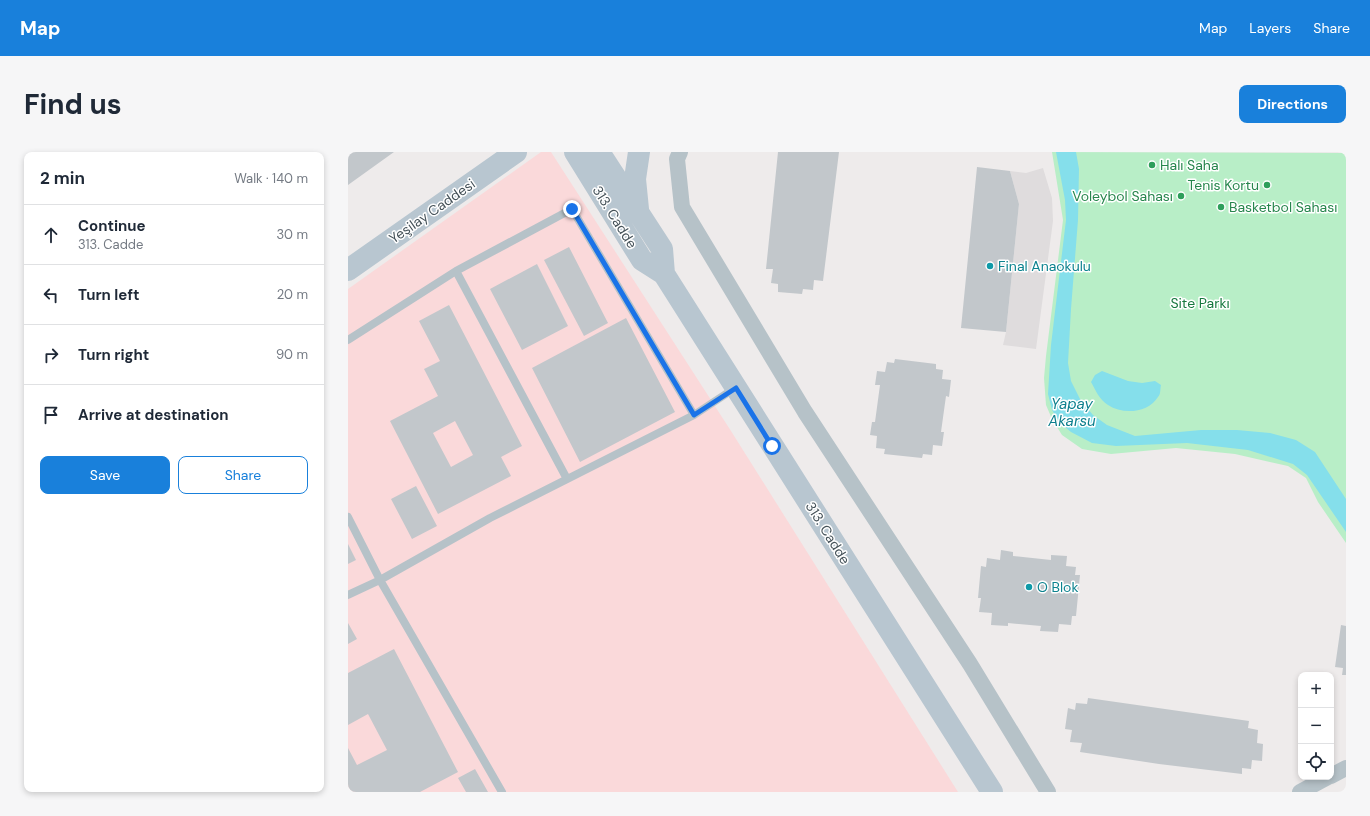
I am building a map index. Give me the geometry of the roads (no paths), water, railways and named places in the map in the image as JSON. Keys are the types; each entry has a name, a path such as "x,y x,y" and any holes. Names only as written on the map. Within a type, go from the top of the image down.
{"main road":[{"name":"Yeşilay Caddesi","path":"348,270 516,152"},
{"name":"313. Cadde","path":"574,152 642,260 664,274 992,792"},
{"name":"313. Cadde","path":"599,152 662,249 664,274"},
{"path":"638,212 635,179 639,152"}],"street":[{"path":"680,152 677,159 682,207 805,412 970,664 1048,792"},
{"path":"1334,774 1346,768"},
{"path":"1300,792 1322,780"}],"lane":[{"path":"348,340 456,271 572,209 694,415"},
{"path":"456,271 567,479"},
{"path":"348,595 380,580 490,518 694,415 736,388"},
{"path":"348,516 380,580 502,792"}],"water":[{"name":"Yapay Akarsu","path":"1056,152 1076,152 1079,169 1078,220 1068,363 1071,381 1081,401 1093,415 1107,425 1135,436 1201,430 1237,430 1270,433 1296,440 1315,452 1346,499 1346,532 1307,475 1293,464 1248,450 1187,443 1116,446 1092,443 1071,432 1060,423 1052,410 1048,394 1051,345 1066,220 1065,200"},
{"path":"1102,371 1128,381 1142,383 1155,381 1161,385 1160,394 1154,402 1142,409 1128,411 1114,408 1102,400 1091,382 1095,375"}],"place":[{"name":"Halı Saha","path":"1152,165"},
{"name":"Tenis Kortu","path":"1267,185"},
{"name":"Voleybol Sahası","path":"1181,196"},
{"name":"Basketbol Sahası","path":"1221,207"},
{"name":"Final Anaokulu","path":"990,266"},
{"name":"O Blok","path":"1029,587"}],"park label":[{"name":"Site Parkı","path":"1200,303"}]}
